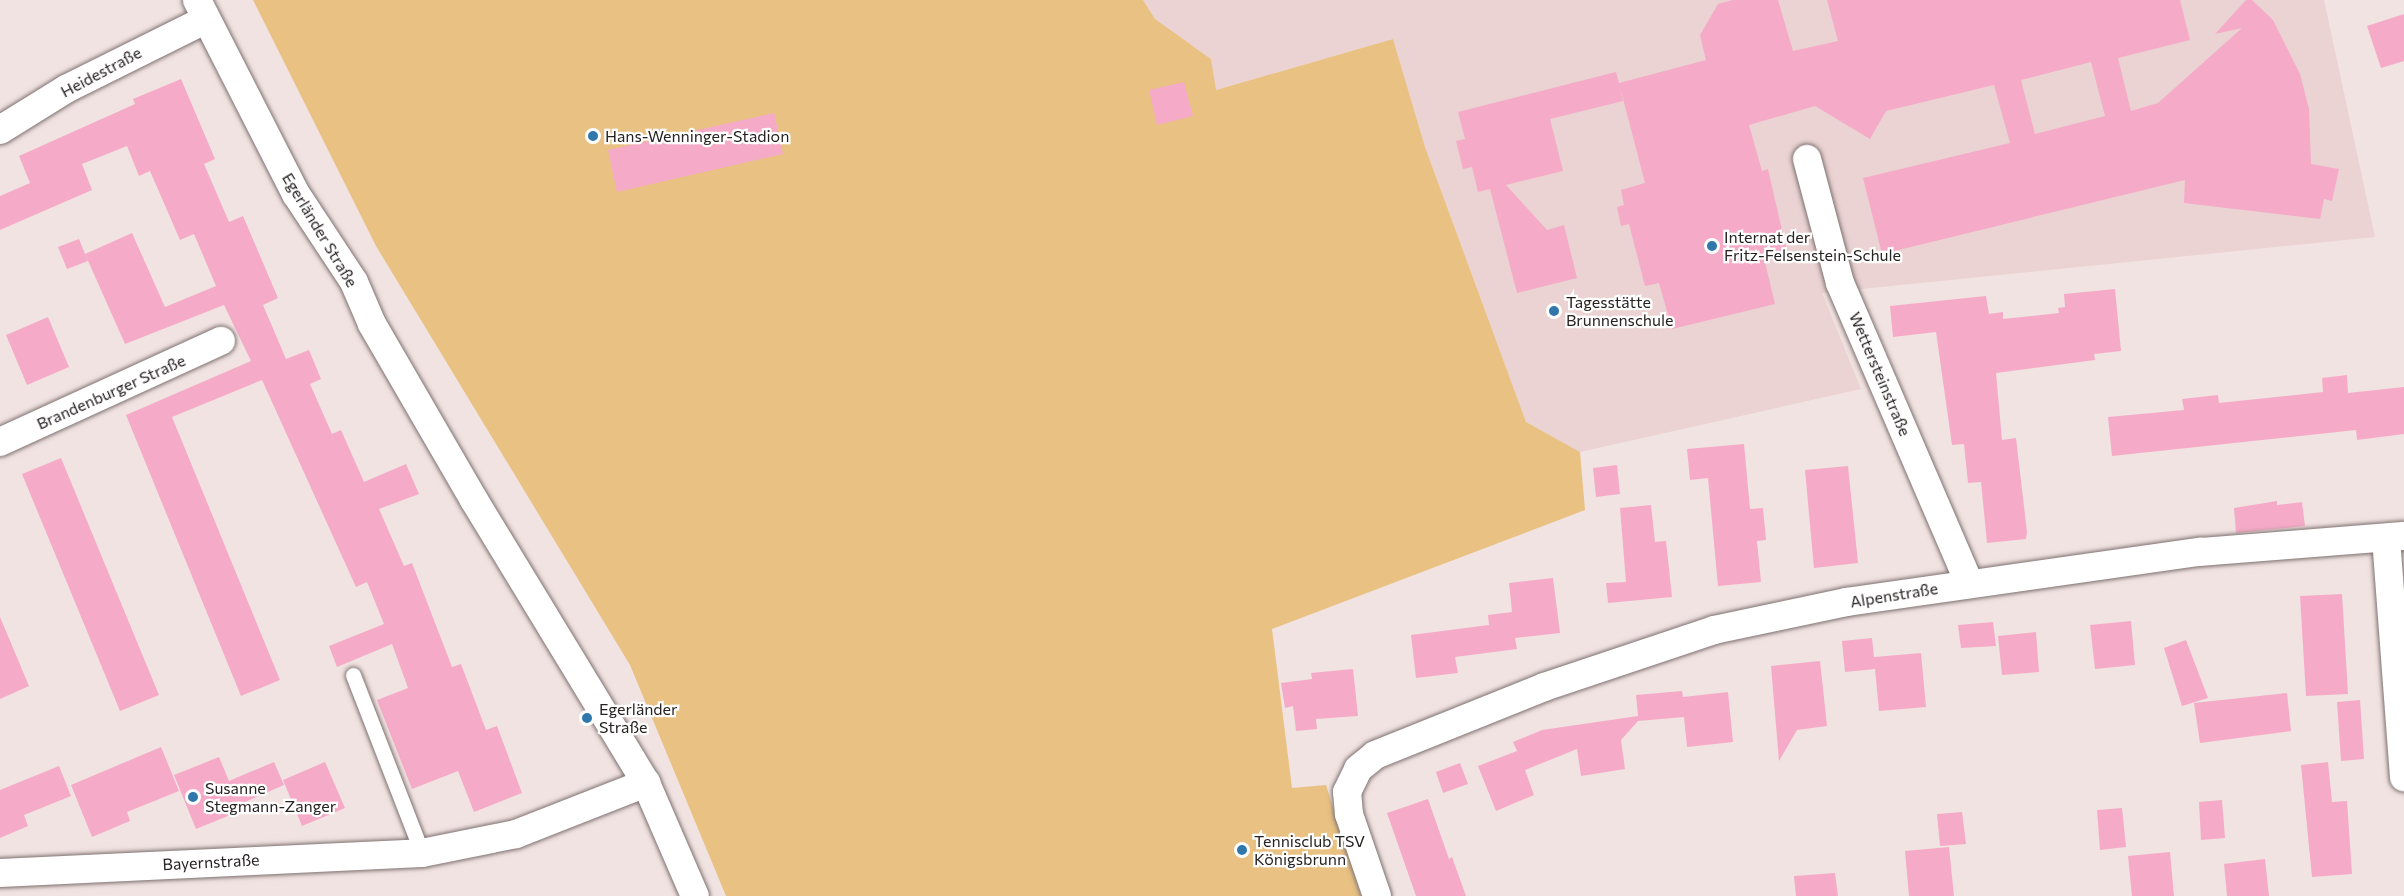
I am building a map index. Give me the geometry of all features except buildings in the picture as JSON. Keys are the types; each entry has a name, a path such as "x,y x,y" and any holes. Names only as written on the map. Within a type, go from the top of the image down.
{"street":[{"name":"Heidestraße","path":"0,130 201,10"},
{"name":"Egerländer Straße","path":"201,10 296,194 354,282 372,324 474,500 646,783 695,896"},
{"name":"Wettersteinstraße","path":"1806,159 1840,283 1969,583"},
{"name":"Brandenburger Straße","path":"0,442 221,341"},
{"name":"Alpenstraße","path":"1377,896 1349,814 1347,792 1358,769 1375,754 1544,687 1714,630 1847,602 2200,552 2395,537"},
{"path":"2395,537 2404,777"},
{"name":"Bayernstraße","path":"0,873 422,853 516,834 646,783"}],"lane":[{"path":"353,675 422,853"}],"shaded area":[{"path":"253,0 1143,0 1155,19 1211,59 1216,90 1393,39 1425,147 1526,422 1580,452 1585,510 1272,629 1292,788 1326,785 1361,896 726,896 630,665 376,246"},
{"path":"1143,0 2324,0 2375,237 1822,293 1861,389 1580,452 1526,422 1425,147 1393,39 1215,90 1211,59 1155,19"}],"place":[{"name":"Hans-Wenninger-Stadion","path":"593,136"},
{"name":"Internat der Fritz-Felsenstein-Schule","path":"1712,246"},
{"name":"Tagesstätte Brunnenschule","path":"1554,311"},
{"name":"Egerländer Straße","path":"587,718"},
{"name":"Susanne Stegmann-Zanger","path":"193,797"},
{"name":"Tennisclub TSV Königsbrunn","path":"1242,850"}]}
